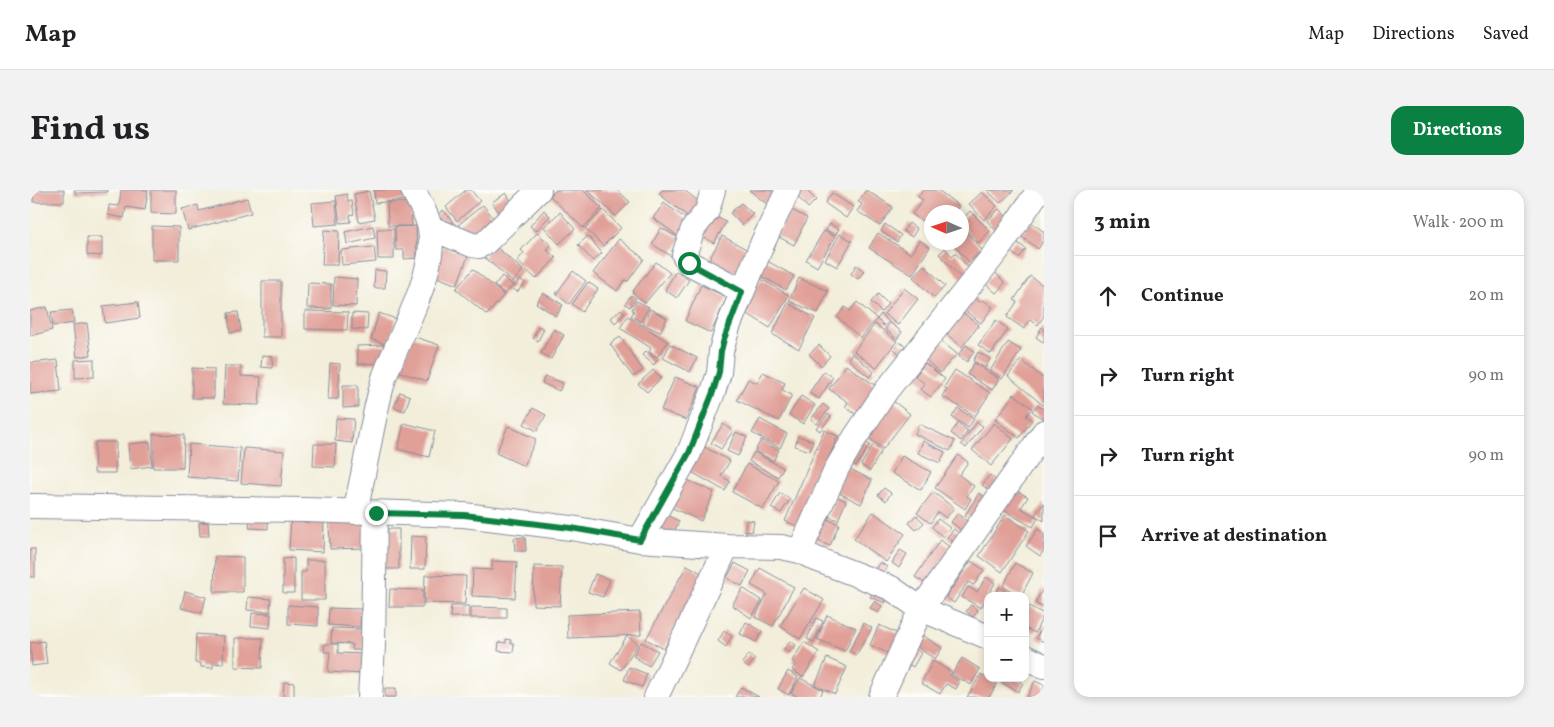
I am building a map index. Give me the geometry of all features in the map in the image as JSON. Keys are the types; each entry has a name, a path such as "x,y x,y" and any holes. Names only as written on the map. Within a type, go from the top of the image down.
{"street":[{"path":"370,697 373,652 365,512 378,399 385,375 421,289 432,241 431,228 427,216 413,190"},
{"path":"431,228 472,245 479,246 496,233 539,190"},
{"path":"713,190 707,211 693,229 684,255 689,263 742,292"},
{"path":"640,540 689,453 713,392 719,372 724,339 763,242 788,190"},
{"path":"800,551 837,468 854,439 886,391 981,272 1039,190"},
{"path":"881,697 921,609 1044,432"},
{"path":"30,506 464,515 571,528 640,540 727,546 781,547 800,551 892,588 921,609 984,635"},
{"path":"656,697 727,546"},
{"path":"1029,659 1044,666"}],"building":[{"path":"33,190 64,190 64,202 33,202"},
{"path":"74,190 107,190 108,192 75,193"},
{"path":"121,190 148,190 145,210 126,207 124,218 108,215 109,205 119,206"},
{"path":"151,190 176,190 176,214 151,213"},
{"path":"374,190 404,190 405,200 375,203"},
{"path":"466,190 471,190 480,201 457,221 446,207"},
{"path":"556,190 583,190 602,208 583,228 550,196"},
{"path":"587,190 617,190 630,202 616,216"},
{"path":"662,190 684,190 702,204 690,218 659,194"},
{"path":"749,190 770,190 776,195 768,205"},
{"path":"799,190 806,190 816,200 808,208 795,194"},
{"path":"866,190 893,207 880,226 857,211 862,204 858,202"},
{"path":"923,190 938,190 958,205 924,205 924,222 912,214 923,200 918,197"},
{"path":"987,190 1014,190 1000,203"},
{"path":"369,191 375,219 359,222 354,194"},
{"path":"982,192 997,206 984,220 969,204"},
{"path":"506,193 514,205 500,214 492,202"},
{"path":"832,193 853,207 846,218 825,203"},
{"path":"347,194 348,201 352,201 354,214 350,215 351,222 340,223 336,196"},
{"path":"247,198 251,213 188,230 182,209 198,205 199,211"},
{"path":"336,201 338,224 314,226 312,203"},
{"path":"411,202 412,226 388,226 387,203"},
{"path":"664,203 689,221 678,236 653,218"},
{"path":"741,203 753,214 742,225 730,213"},
{"path":"483,205 495,220 469,240 457,226"},
{"path":"790,209 807,218 794,245 777,236"},
{"path":"999,209 1012,222 1000,235 987,221"},
{"path":"443,210 453,222 446,228 436,216"},
{"path":"544,210 550,216 536,231 530,226"},
{"path":"603,210 621,228 603,246 585,228"},
{"path":"970,211 990,231 978,243 969,233"},
{"path":"560,212 575,229 559,244 544,227"},
{"path":"708,213 726,222 714,243 697,234"},
{"path":"1031,222 1044,232 1044,240 1038,249 1021,236"},
{"path":"909,223 917,229 912,237 903,231"},
{"path":"830,224 839,229 835,235 826,230"},
{"path":"885,224 901,235 897,242 881,231"},
{"path":"152,226 179,227 179,260 152,260"},
{"path":"373,226 375,238 347,244 345,232"},
{"path":"416,226 417,258 404,259 404,250 396,250 395,227"},
{"path":"661,228 681,239 671,256 652,244"},
{"path":"377,229 394,229 394,259 378,259"},
{"path":"324,230 339,231 338,265 322,265"},
{"path":"824,231 835,237 817,267 806,260"},
{"path":"537,233 551,245 547,250 556,258 536,279 517,261 524,253 521,250"},
{"path":"878,233 911,254 919,240 924,243 924,250 928,250 912,275 869,248"},
{"path":"840,234 852,241 837,267 825,260"},
{"path":"588,236 602,253 593,261 578,245"},
{"path":"722,236 750,251 735,279 707,263"},
{"path":"969,236 982,250 969,262 958,250 969,250"},
{"path":"87,237 102,237 102,256 87,255"},
{"path":"619,239 644,259 628,281 625,280 617,291 593,273"},
{"path":"1015,241 1026,249 1019,258 1008,250"},
{"path":"494,245 523,270 513,282 484,257"},
{"path":"443,246 468,256 457,285 432,275"},
{"path":"374,247 376,262 342,265 341,250"},
{"path":"943,250 947,250 952,256 955,253 973,272 963,280 939,254"},
{"path":"762,258 794,276 786,290 754,272"},
{"path":"656,262 670,273 645,303 632,292"},
{"path":"856,265 864,271 858,279 851,274"},
{"path":"924,265 945,286 934,298 913,277"},
{"path":"473,269 504,295 487,315 456,289"},
{"path":"375,270 386,271 385,288 374,288"},
{"path":"573,271 586,281 569,304 556,294"},
{"path":"676,271 689,280 677,298 665,290"},
{"path":"995,272 1005,283 996,293 985,283"},
{"path":"502,276 513,285 505,294 494,286"},
{"path":"1030,276 1044,286 1044,316 1038,325 1030,320 1024,329 1007,317 1017,302 1014,300"},
{"path":"334,277 357,279 356,306 333,305"},
{"path":"799,278 828,291 818,313 789,301"},
{"path":"520,279 525,283 517,292 513,288"},
{"path":"761,279 789,295 770,328 743,311"},
{"path":"262,281 281,281 281,337 262,337"},
{"path":"588,282 598,289 582,312 572,304"},
{"path":"308,283 331,284 331,309 307,308"},
{"path":"701,285 727,297 711,333 685,321"},
{"path":"904,288 918,299 898,325 884,314"},
{"path":"543,293 563,305 556,316 536,303"},
{"path":"878,294 888,304 881,312 871,302"},
{"path":"631,295 636,298 630,307 625,304"},
{"path":"974,297 980,302 983,300 993,307 981,323 964,310"},
{"path":"636,301 649,307 641,322 631,316"},
{"path":"138,302 140,318 105,323 103,306"},
{"path":"857,302 877,319 861,338 837,317 845,307 850,311"},
{"path":"788,303 815,318 799,349 772,334"},
{"path":"47,307 52,330 30,336 30,311"},
{"path":"621,309 625,313 615,323 611,318"},
{"path":"650,309 667,318 660,332 643,324"},
{"path":"72,310 74,323 53,326 51,312"},
{"path":"305,311 348,312 347,330 305,329"},
{"path":"961,311 979,325 962,347 944,332"},
{"path":"238,312 241,331 230,333 228,313"},
{"path":"352,313 368,314 367,330 352,329"},
{"path":"379,313 396,319 388,345 371,339"},
{"path":"881,314 889,322 884,326 877,319"},
{"path":"628,316 668,342 657,357 649,352 651,348 620,328"},
{"path":"996,320 1008,329 991,354 978,345"},
{"path":"87,323 91,355 77,357 73,325"},
{"path":"890,323 902,332 897,339 885,329"},
{"path":"875,324 897,341 876,368 854,351"},
{"path":"539,326 544,329 538,341 533,338"},
{"path":"1042,327 1044,329 1044,343 1036,337"},
{"path":"554,329 564,335 551,359 541,353"},
{"path":"412,336 439,345 427,381 400,372"},
{"path":"620,337 643,370 633,377 610,344"},
{"path":"940,340 957,354 940,373 924,358"},
{"path":"900,342 913,354 907,360 894,349"},
{"path":"1008,342 1021,350 1002,379 990,371"},
{"path":"670,344 697,358 690,372 663,358"},
{"path":"385,345 385,363 358,364 357,346"},
{"path":"819,345 830,356 821,366 809,354"},
{"path":"966,345 974,351 967,362 958,355"},
{"path":"646,351 657,360 654,365 642,355"},
{"path":"978,352 990,359 985,368 973,361"},
{"path":"852,353 874,372 869,377 848,359"},
{"path":"262,355 273,356 272,368 261,367"},
{"path":"94,359 94,377 75,378 75,360"},
{"path":"58,360 61,391 30,394 30,363"},
{"path":"1021,360 1044,379 1044,406 1008,376"},
{"path":"330,363 340,364 338,399 328,399"},
{"path":"925,363 945,379 931,397 920,389 925,384 915,376"},
{"path":"974,363 999,379 992,390 967,374"},
{"path":"846,365 880,389 860,417 845,407 848,402 829,389"},
{"path":"225,366 241,366 241,376 261,377 259,405 223,404"},
{"path":"192,368 214,369 214,398 192,398"},
{"path":"653,370 661,378 647,392 638,384"},
{"path":"955,370 990,393 975,416 942,396 947,389 944,387"},
{"path":"824,371 833,377 819,399 809,393"},
{"path":"763,372 785,383 782,390 792,395 779,421 737,400 748,379 757,383"},
{"path":"545,376 563,383 559,391 542,383"},
{"path":"675,377 700,387 686,420 661,410"},
{"path":"343,385 358,385 358,407 343,408"},
{"path":"400,392 410,396 405,411 394,407"},
{"path":"1014,394 1032,408 1026,416 1032,420 1019,438 995,420"},
{"path":"801,396 815,405 803,424 789,415"},
{"path":"892,400 910,414 883,449 865,435"},
{"path":"823,404 829,409 817,424 811,419"},
{"path":"1037,405 1044,409 1043,419 1032,411"},
{"path":"533,408 546,415 537,431 524,424"},
{"path":"958,408 974,419 968,428 952,417"},
{"path":"828,414 831,417 820,431 816,428"},
{"path":"336,418 354,419 352,443 335,441"},
{"path":"760,419 787,434 780,448 752,433"},
{"path":"977,422 983,426 966,448 961,444"},
{"path":"404,423 435,431 429,457 398,449"},
{"path":"958,423 968,431 961,441 951,433"},
{"path":"994,423 1013,439 991,466 972,450"},
{"path":"723,424 733,431 721,449 711,443"},
{"path":"919,424 955,441 950,451 915,434"},
{"path":"508,426 536,439 524,466 496,453"},
{"path":"824,430 838,436 807,509 806,530 785,521"},
{"path":"736,432 747,437 738,456 727,451"},
{"path":"153,434 184,435 183,468 153,468"},
{"path":"798,436 813,441 810,451 795,446"},
{"path":"761,440 779,450 773,461 755,451"},
{"path":"862,440 870,445 856,466 848,461"},
{"path":"923,441 945,452 940,463 918,453"},
{"path":"95,442 116,442 115,473 94,473"},
{"path":"150,442 152,466 130,469 128,444"},
{"path":"189,444 240,448 238,481 187,477"},
{"path":"314,444 336,444 335,467 313,466"},
{"path":"701,445 730,461 721,476 730,481 725,491 688,470"},
{"path":"873,445 882,450 870,471 861,465"},
{"path":"244,448 284,451 281,486 241,483"},
{"path":"754,452 783,468 778,477 749,461"},
{"path":"958,455 968,462 959,475 974,486 967,496 971,499 965,509 935,488"},
{"path":"902,456 931,472 921,490 892,473"},
{"path":"747,464 779,481 763,509 732,492"},
{"path":"846,467 872,480 861,504 835,491"},
{"path":"990,475 998,482 990,491 982,485"},
{"path":"683,478 714,492 701,521 670,507"},
{"path":"884,488 891,493 886,501 878,495"},
{"path":"1015,490 1028,497 1021,508 1038,518 1033,527 1003,510"},
{"path":"933,492 954,508 946,518 938,512 930,523 917,513"},
{"path":"780,493 790,499 781,513 771,508"},
{"path":"979,493 988,499 974,520 965,515"},
{"path":"836,496 846,501 838,520 828,516"},
{"path":"1044,503 1044,521 1035,515"},
{"path":"873,512 905,534 886,562 854,539"},
{"path":"958,513 968,522 961,530 951,522"},
{"path":"664,514 679,521 672,537 657,530"},
{"path":"916,515 924,523 916,530 909,523"},
{"path":"1005,515 1029,531 1002,572 979,556"},
{"path":"250,516 268,517 268,529 249,528"},
{"path":"822,517 839,524 830,546 813,539"},
{"path":"291,518 324,520 323,552 289,550"},
{"path":"938,519 950,528 943,537 932,527"},
{"path":"746,520 754,521 752,532 745,531"},
{"path":"208,522 209,536 200,536 199,523"},
{"path":"366,522 367,548 330,549 329,523"},
{"path":"384,529 399,529 399,569 383,569"},
{"path":"954,529 962,536 955,544 947,537"},
{"path":"1038,529 1044,534 1044,550 1040,556 1026,546"},
{"path":"411,536 426,537 425,569 410,569"},
{"path":"525,537 526,551 515,551 514,538"},
{"path":"940,540 951,548 926,584 915,577"},
{"path":"30,549 35,549 35,577 30,577"},
{"path":"900,550 907,554 899,568 892,563"},
{"path":"215,556 243,557 243,592 214,592"},
{"path":"294,558 294,593 283,593 283,559"},
{"path":"306,560 325,560 325,600 301,600 301,572 306,572"},
{"path":"492,561 517,562 515,598 472,596 473,569 492,570"},
{"path":"971,561 984,570 974,585 968,582 954,603 946,597"},
{"path":"880,562 887,567 880,579 872,574"},
{"path":"735,563 750,571 742,586 727,578"},
{"path":"1015,563 1033,573 1023,592 1013,592 1003,587"},
{"path":"687,565 705,575 664,649 646,639"},
{"path":"534,566 562,567 560,606 533,605"},
{"path":"760,568 794,587 773,626 755,617 767,594 751,585"},
{"path":"595,574 610,580 603,597 588,592"},
{"path":"425,575 466,576 465,604 424,603"},
{"path":"986,577 995,583 990,592 984,592 984,603 981,608 962,597 968,587 977,592"},
{"path":"999,587 1007,592 996,592"},
{"path":"1044,587 1044,608 1035,603"},
{"path":"743,588 762,601 751,618 732,605"},
{"path":"804,588 824,600 800,639 780,626"},
{"path":"390,589 423,590 423,607 389,607"},
{"path":"185,591 206,597 202,613 181,608"},
{"path":"873,591 887,597 885,603 870,597"},
{"path":"248,597 271,599 270,612 247,610"},
{"path":"875,601 882,606 878,613 870,608"},
{"path":"288,605 318,607 318,626 288,624"},
{"path":"971,605 978,611 973,617 966,611"},
{"path":"451,606 469,606 469,617 450,617"},
{"path":"1029,606 1044,614 1035,633 1029,630"},
{"path":"471,607 507,608 507,618 471,618"},
{"path":"329,608 361,609 360,627 328,625"},
{"path":"640,612 641,635 568,638 567,615"},
{"path":"252,613 271,614 270,628 251,626"},
{"path":"827,615 856,628 845,651 817,639"},
{"path":"816,618 823,621 814,642 807,639"},
{"path":"746,622 762,631 756,642 740,634"},
{"path":"864,623 872,628 856,655 849,651"},
{"path":"1044,624 1044,642 1036,638"},
{"path":"879,625 905,637 896,657 870,645"},
{"path":"332,628 364,629 363,650 352,650 352,644 331,643"},
{"path":"724,631 732,636 726,647 718,641"},
{"path":"916,631 942,648 935,659 909,642"},
{"path":"196,634 224,636 223,664 213,663 213,668 201,667 201,663 195,663"},
{"path":"627,636 638,644 621,670 610,663"},
{"path":"235,638 263,638 262,668 235,667"},
{"path":"506,639 511,640 511,644 514,644 513,652 498,651 499,642 506,643"},
{"path":"44,641 47,664 32,666 30,643"},
{"path":"790,641 796,645 789,653 784,649"},
{"path":"641,642 658,651 649,666 633,656"},
{"path":"804,642 819,652 803,677 792,670 796,664 792,661"},
{"path":"325,644 338,644 338,653 365,654 363,674 328,672 330,652 324,652"},
{"path":"911,646 921,653 913,667 902,660"},
{"path":"749,654 755,659 748,668 742,663"},
{"path":"827,658 847,667 835,694 815,685"},
{"path":"962,658 980,669 971,685 952,674"},
{"path":"933,661 952,672 950,675 960,681 956,689 946,684 940,694 921,683"},
{"path":"629,667 647,674 642,687 624,680"},
{"path":"788,671 798,677 789,695 778,689"},
{"path":"981,674 984,676 984,682 997,684 989,697 967,697"},
{"path":"800,678 823,690 820,697 798,697 791,693"},
{"path":"1035,681 1044,685 1044,697 1027,697"},
{"path":"284,682 294,683 294,697 283,697"},
{"path":"1001,682 1021,682 1023,683 1018,692"},
{"path":"741,687 759,697 735,697"},
{"path":"385,688 396,688 396,697 385,697"}],"route":[{"path":"376,513 464,515 571,528 640,540 689,453 713,392 719,372 724,339 742,292 689,263"}]}
